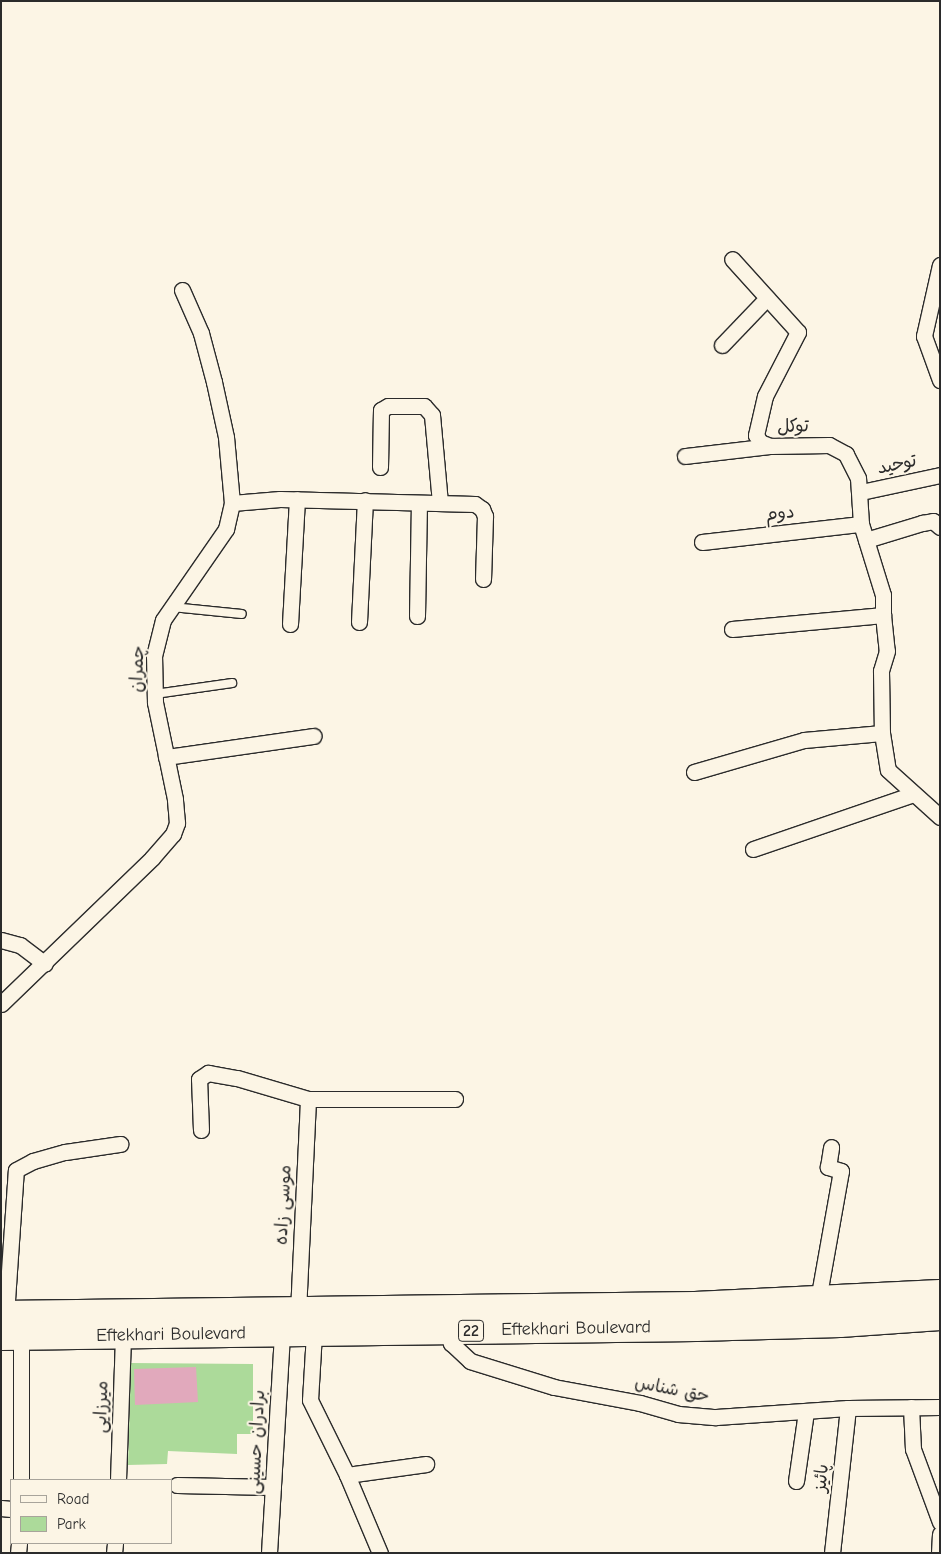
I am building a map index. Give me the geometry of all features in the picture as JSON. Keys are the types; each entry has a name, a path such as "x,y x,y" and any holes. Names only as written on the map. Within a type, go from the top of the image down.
{"highway":[{"name":"Eftekhari Boulevard","path":"7,1326 298,1312 695,1306 940,1294"},
{"name":"Eftekhari Boulevard","path":"7,1326 123,1335 282,1334 840,1323 940,1316"}],"street":[{"name":"توکل","path":"732,259 798,332 765,396 758,419 756,434 760,442 770,446 829,444 842,449 852,464 861,492 861,524 883,595 887,650 881,671 882,733 888,770 940,818"},
{"path":"940,265 924,336 940,380"},
{"name":"چمران","path":"1,1004 45,964 173,834 177,812 155,694 154,656 163,620 226,529 232,503 226,437 214,382 201,333 182,290"},
{"path":"722,345 767,298"},
{"path":"380,467 381,410 388,406 424,406 432,415 440,503"},
{"path":"685,456 770,446"},
{"name":"توحید","path":"861,492 940,475"},
{"path":"232,503 297,499 364,500 419,504 463,502 482,509 483,579"},
{"path":"290,624 297,499"},
{"path":"359,622 364,500"},
{"path":"416,616 419,504"},
{"path":"866,540 922,522 933,521 940,527"},
{"name":"دوم","path":"702,542 861,524"},
{"path":"732,629 883,615"},
{"path":"694,772 804,740 882,733"},
{"path":"166,757 314,736"},
{"path":"753,849 914,794"},
{"path":"1,940 20,945 45,964"},
{"path":"201,1130 199,1079 208,1074 237,1078 308,1100 455,1099"},
{"name":"موسی زاده","path":"298,1312 308,1100"},
{"path":"21,1479 7,1326 16,1170 33,1161 66,1152 120,1144"},
{"path":"818,1300 841,1171 828,1166 831,1147"},
{"name":"حق شناس","path":"447,1331 451,1342 470,1361 554,1388 697,1416 806,1412 848,1408 940,1407"},
{"path":"314,1333 310,1400 347,1474 380,1553"},
{"name":"برادران حسینی","path":"268,1553 282,1334"},
{"name":"میرزایی","path":"118,1479 123,1335"},
{"path":"911,1407 913,1449 934,1491 940,1522"},
{"name":"پائیز","path":"832,1553 848,1408"},
{"path":"796,1481 806,1412"},
{"path":"347,1474 426,1464"},
{"path":"177,1485 273,1487"},
{"path":"939,1553 940,1536"}],"lane":[{"path":"172,606 242,614"},
{"path":"155,694 232,683"}],"green space":[{"path":"131,1363 253,1364 253,1434 237,1434 237,1454 168,1451 167,1464 128,1465"}],"building":[{"path":"196,1367 198,1402 135,1405 134,1369"}]}
